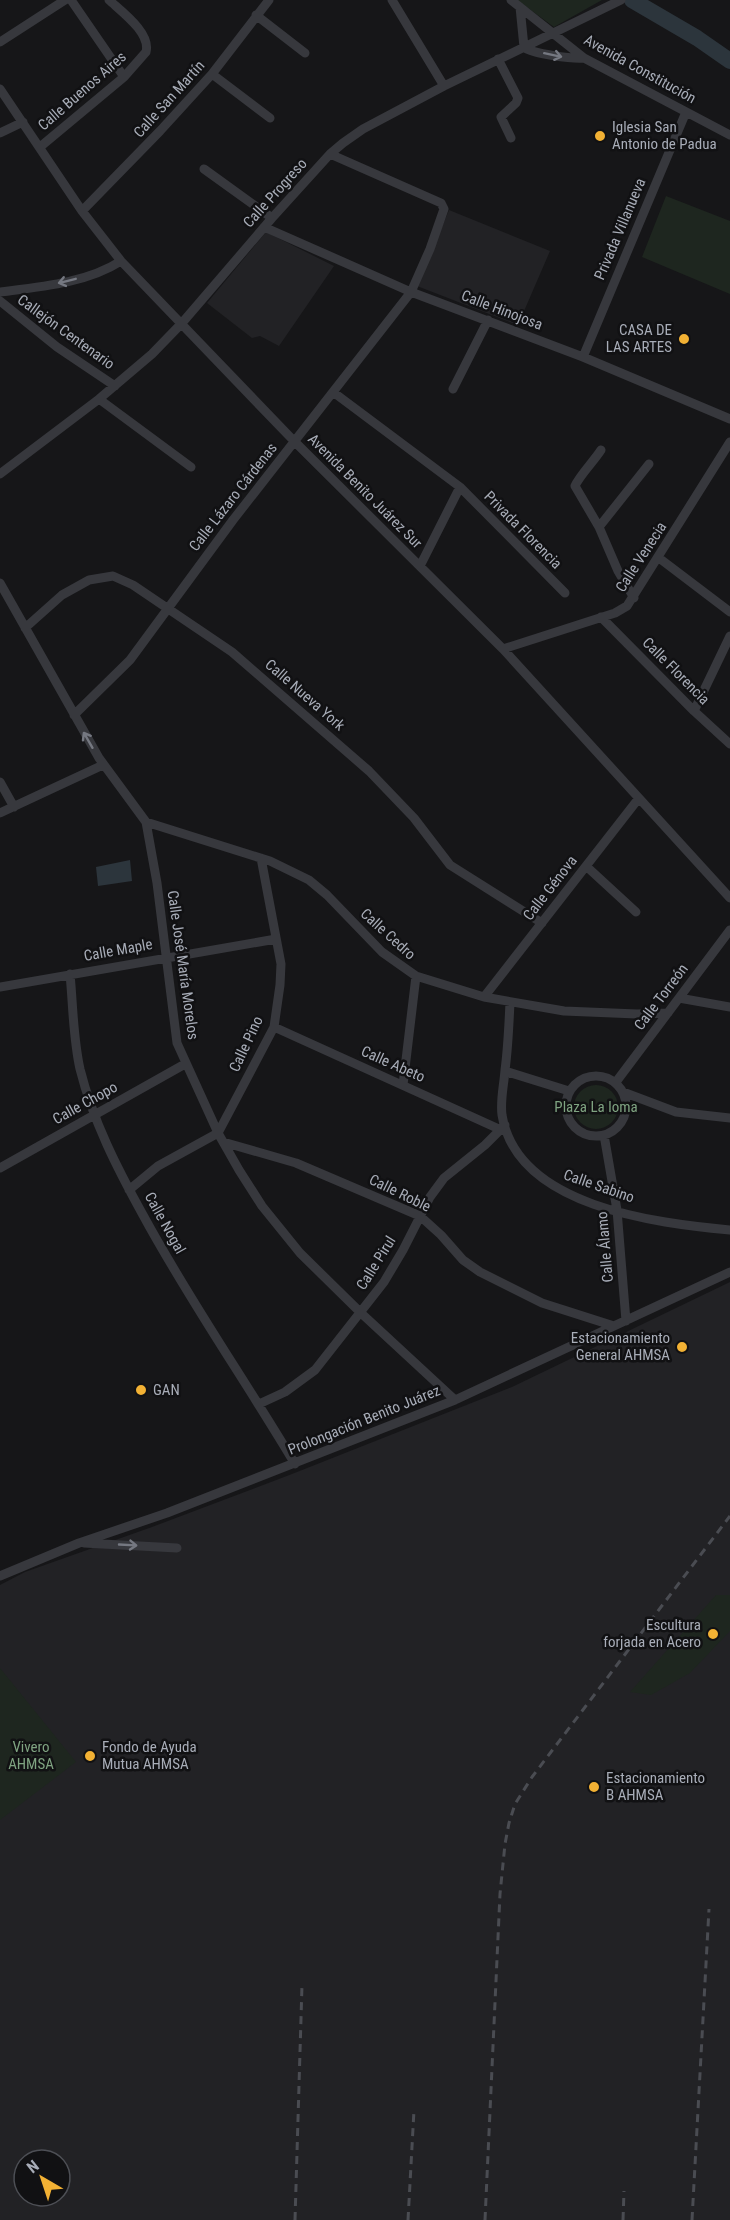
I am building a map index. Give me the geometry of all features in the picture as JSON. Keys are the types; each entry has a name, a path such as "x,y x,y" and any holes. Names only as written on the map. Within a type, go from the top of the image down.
{"street":[{"path":"0,42 65,0"},
{"path":"71,0 124,76"},
{"name":"Calle Buenos Aires","path":"40,147 144,57 148,48 139,30 109,0"},
{"name":"Calle San Martín","path":"82,211 212,74 269,0"},
{"path":"393,0 444,86"},
{"name":"Avenida Constitución","path":"511,0 584,58 730,135"},
{"name":"Calle Progreso","path":"0,474 115,386 182,323 330,154 363,129 444,86 621,0"},
{"path":"520,7 523,47 530,51 572,59 584,58"},
{"path":"256,15 304,53"},
{"path":"498,59 518,98 516,103 501,117 511,138"},
{"path":"212,74 270,118"},
{"name":"Avenida Benito Juárez Sur","path":"0,88 82,211 121,261 294,441 503,649 730,898"},
{"name":"Privada Villanueva","path":"583,357 686,112"},
{"path":"0,133 23,122"},
{"name":"Calle Lázaro Cárdenas","path":"74,715 130,660 294,441 411,292 435,236 444,210 443,205 330,154"},
{"path":"204,170 272,218"},
{"name":"Calle Hinojosa","path":"264,227 411,292 583,357 730,419"},
{"path":"0,292 92,275 121,261"},
{"name":"Callejón Centenario","path":"0,300 57,347 115,386"},
{"path":"453,389 488,320"},
{"path":"333,392 460,487 420,566"},
{"path":"99,399 191,467"},
{"name":"Calle Venecia","path":"503,649 622,610 634,598 730,442"},
{"path":"601,450 575,486 599,527 613,562 634,598"},
{"path":"599,527 650,464"},
{"name":"Privada Florencia","path":"460,487 565,593"},
{"path":"659,558 730,612"},
{"name":"Calle Nueva York","path":"25,628 75,586 104,576 113,576 127,581 232,652 369,771 414,818 450,865 542,923"},
{"name":"Calle José María Morelos","path":"1,590 103,765 146,822 175,1036 185,1064 221,1137 262,1206 300,1253 455,1400"},
{"name":"Calle Florencia","path":"601,617 730,744"},
{"path":"694,711 730,636"},
{"path":"0,813 103,765"},
{"path":"0,782 14,807"},
{"name":"Calle Génova","path":"484,997 639,798"},
{"name":"Calle Cedro","path":"146,822 278,864 316,886 382,952 416,976 484,997 564,1011 608,1014 668,1013"},
{"name":"Calle Pino","path":"221,1137 274,1027 281,964 261,858"},
{"path":"586,866 636,912"},
{"name":"Calle Torreón","path":"616,1082 730,930"},
{"name":"Calle Maple","path":"0,987 276,939"},
{"name":"Calle Nogal","path":"70,974 78,1058 94,1115 129,1190 172,1267 295,1464"},
{"path":"403,1085 416,976"},
{"path":"679,998 730,1006"},
{"name":"Calle Sabino","path":"510,1002 502,1098 502,1127 525,1164 537,1176 572,1196 617,1210 685,1225 730,1230"},
{"name":"Calle Abeto","path":"274,1027 502,1127"},
{"name":"Calle Chopo","path":"0,1168 185,1064"},
{"path":"505,1071 568,1091"},
{"path":"596,1075 616,1082 623,1092 626,1103 625,1115 614,1130 604,1135 585,1134 575,1128 568,1119 565,1107 568,1091 575,1083 585,1077 596,1075"},
{"path":"623,1092 676,1112 730,1118"},
{"name":"Calle Pirul","path":"259,1404 285,1392 315,1370 384,1282 430,1197 444,1178 486,1145 502,1127"},
{"name":"Calle Álamo","path":"604,1135 617,1210 626,1321"},
{"path":"129,1190 158,1166 221,1137"},
{"name":"Calle Roble","path":"221,1137 296,1163 420,1216 464,1260 480,1272 542,1303 614,1326"},
{"name":"Prolongación Benito Juárez","path":"0,1576 79,1543 167,1513 455,1400 730,1272"},
{"path":"79,1543 177,1548"}],"shaded area":[{"path":"449,210 550,251 518,325 417,286"},
{"path":"266,232 334,266 279,346 260,336 252,338 207,303"},
{"path":"130,860 132,881 98,886 96,867"},
{"path":"730,1282 730,2220 0,2220 0,1585 25,1572 292,1474 512,1387"}],"green space":[{"path":"517,0 602,0 554,27"},
{"path":"666,196 730,221 730,294 642,257"},
{"name":"Plaza La loma","path":"596,1085 612,1091 618,1107 612,1123 596,1129 580,1123 574,1107 580,1091"},
{"path":"716,1595 730,1595 730,1631 690,1673 651,1695 630,1692"},
{"name":"Vivero AHMSA","path":"0,1668 76,1762 0,1820"}],"waterway":[{"path":"632,0 697,38 730,61"}],"railway":[{"path":"485,2220 500,1894 505,1844 515,1804 532,1777 730,1516"},
{"path":"692,2220 709,1909"},
{"path":"295,2220 302,1985"},
{"path":"408,2220 414,2110"},
{"path":"623,2220 624,2191"}],"place":[{"name":"Iglesia San Antonio de Padua","path":"600,136"},
{"name":"CASA DE LAS ARTES","path":"684,339"},
{"name":"Estacionamiento General AHMSA","path":"682,1347"},
{"name":"GAN","path":"141,1390"},
{"name":"Escultura forjada en Acero","path":"713,1634"},
{"name":"Fondo de Ayuda Mutua AHMSA","path":"90,1756"},
{"name":"Estacionamiento B AHMSA","path":"594,1787"}]}
